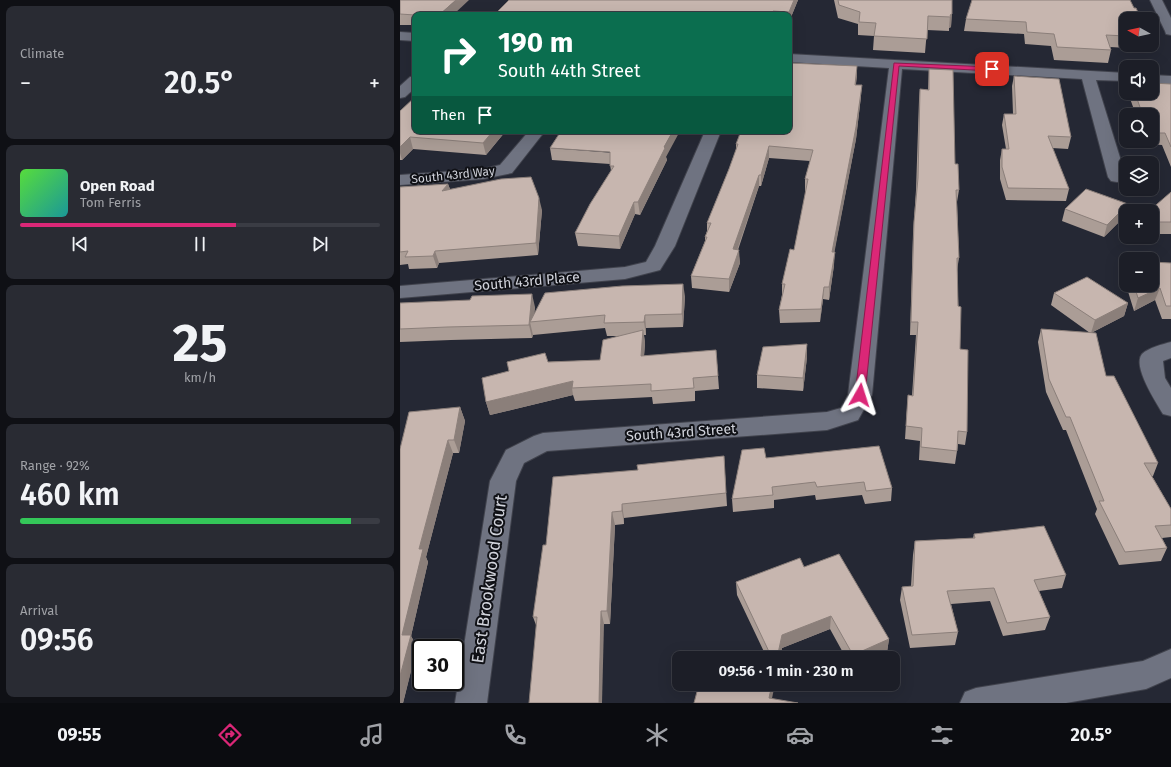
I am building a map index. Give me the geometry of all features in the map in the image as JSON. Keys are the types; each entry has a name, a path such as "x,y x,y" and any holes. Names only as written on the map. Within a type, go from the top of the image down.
{"street":[{"path":"1156,0 1171,31"},
{"path":"400,36 412,37"},
{"path":"792,58 1119,77"},
{"name":"South 43rd Street","path":"515,457 543,442 827,421 850,414 860,395 896,64"},
{"path":"1088,75 1117,177"},
{"path":"1159,79 1171,80"},
{"path":"400,94 412,83"},
{"name":"South 43rd Way","path":"400,180 483,174 506,169 534,134"},
{"name":"South 43rd Place","path":"400,292 625,273 653,266 665,246 712,134"},
{"path":"1161,353 1154,378 1171,408"},
{"name":"East Brookwood Court","path":"471,703 503,481 515,457"},
{"path":"976,703 1146,675 1171,663"}],"building":[{"path":"400,0 456,0 442,12 412,12 412,15 400,14"},
{"path":"509,0 794,0 789,12 497,12"},
{"path":"838,0 952,0 952,14 950,15 951,17 928,16 927,39 874,36 876,23 859,22 860,12 839,5"},
{"path":"972,0 1130,0 1138,12 1119,12 1119,36 1106,35 1111,50 1057,47 1054,34 1027,32 1026,22 966,19"},
{"path":"792,63 857,66 855,85 862,85 856,127 832,252 835,252 829,287 824,287 821,309 779,310 785,284 782,284 790,249 794,250 808,179 805,179 813,150 769,146 761,175 759,175 733,249 739,250 729,279 691,276 707,237 705,237 711,223 707,223 729,169 738,144 736,144 740,134 792,134"},
{"path":"929,69 953,70 955,164 958,164 959,190 956,190 959,258 957,258 958,306 961,307 960,349 968,350 967,432 958,431 957,451 921,447 922,428 906,426 908,395 913,396 918,322 911,322 914,222 918,178 920,89 929,90"},
{"path":"1014,76 1059,79 1071,137 1048,136 1069,189 1008,188 1002,167 1002,149 1009,149 1004,114 1016,114"},
{"path":"1159,83 1171,84 1171,147 1165,133 1159,133 1159,108 1140,108 1137,100 1159,100"},
{"path":"412,100 412,134 490,134 483,143 410,137 400,147 400,111"},
{"path":"559,134 671,134 638,202 634,202 619,236 575,233 590,204 614,166 610,166 610,152 550,148"},
{"path":"531,177 539,198 536,243 435,251 433,256 405,257 408,251 400,252 400,187 448,184 442,191 501,179"},
{"path":"1086,189 1128,204 1119,204 1119,213 1107,225 1065,209"},
{"path":"1171,192 1171,222 1159,222 1159,204 1157,204"},
{"path":"1159,262 1171,263 1171,306 1166,306 1160,288"},
{"path":"1087,277 1128,303 1095,320 1054,293"},
{"path":"683,284 682,314 645,315 644,322 604,323 605,315 530,322 545,293 622,286"},
{"path":"1136,292 1151,292 1138,298"},
{"path":"532,294 529,325 400,329 400,303 470,300 472,296"},
{"path":"1041,329 1096,333 1106,376 1114,376 1158,463 1144,463 1171,509 1171,525 1155,526 1167,548 1125,552 1099,501 1104,501 1070,417 1066,417 1049,379"},
{"path":"643,330 641,356 716,350 718,376 693,378 694,388 651,391 651,384 572,388 573,381 486,402 482,378 509,371 507,362 545,353 548,362 600,360 603,340"},
{"path":"807,344 803,378 757,375 763,347"},
{"path":"460,407 454,440 448,440 419,549 423,549 402,635 411,635 400,676 400,449 409,412"},
{"path":"879,446 892,488 866,491 864,482 817,487 815,482 772,487 773,495 732,499 742,450 764,448 766,458"},
{"path":"724,456 726,493 622,504 622,511 612,512 607,611 601,611 599,703 529,703 537,617 533,617 543,545 546,545 553,477 638,470 637,465"},
{"path":"1044,526 1066,575 1034,580 1050,617 1007,623 994,588 947,591 958,632 912,635 902,587 913,586 915,541 975,538 974,534"},
{"path":"839,554 889,639 862,651 851,651 831,616 782,635 779,651 769,651 736,582 800,558 804,567"},
{"path":"697,691 770,691 769,698 798,703 694,703"}],"route":[{"path":"860,395 896,64 992,69"}]}
